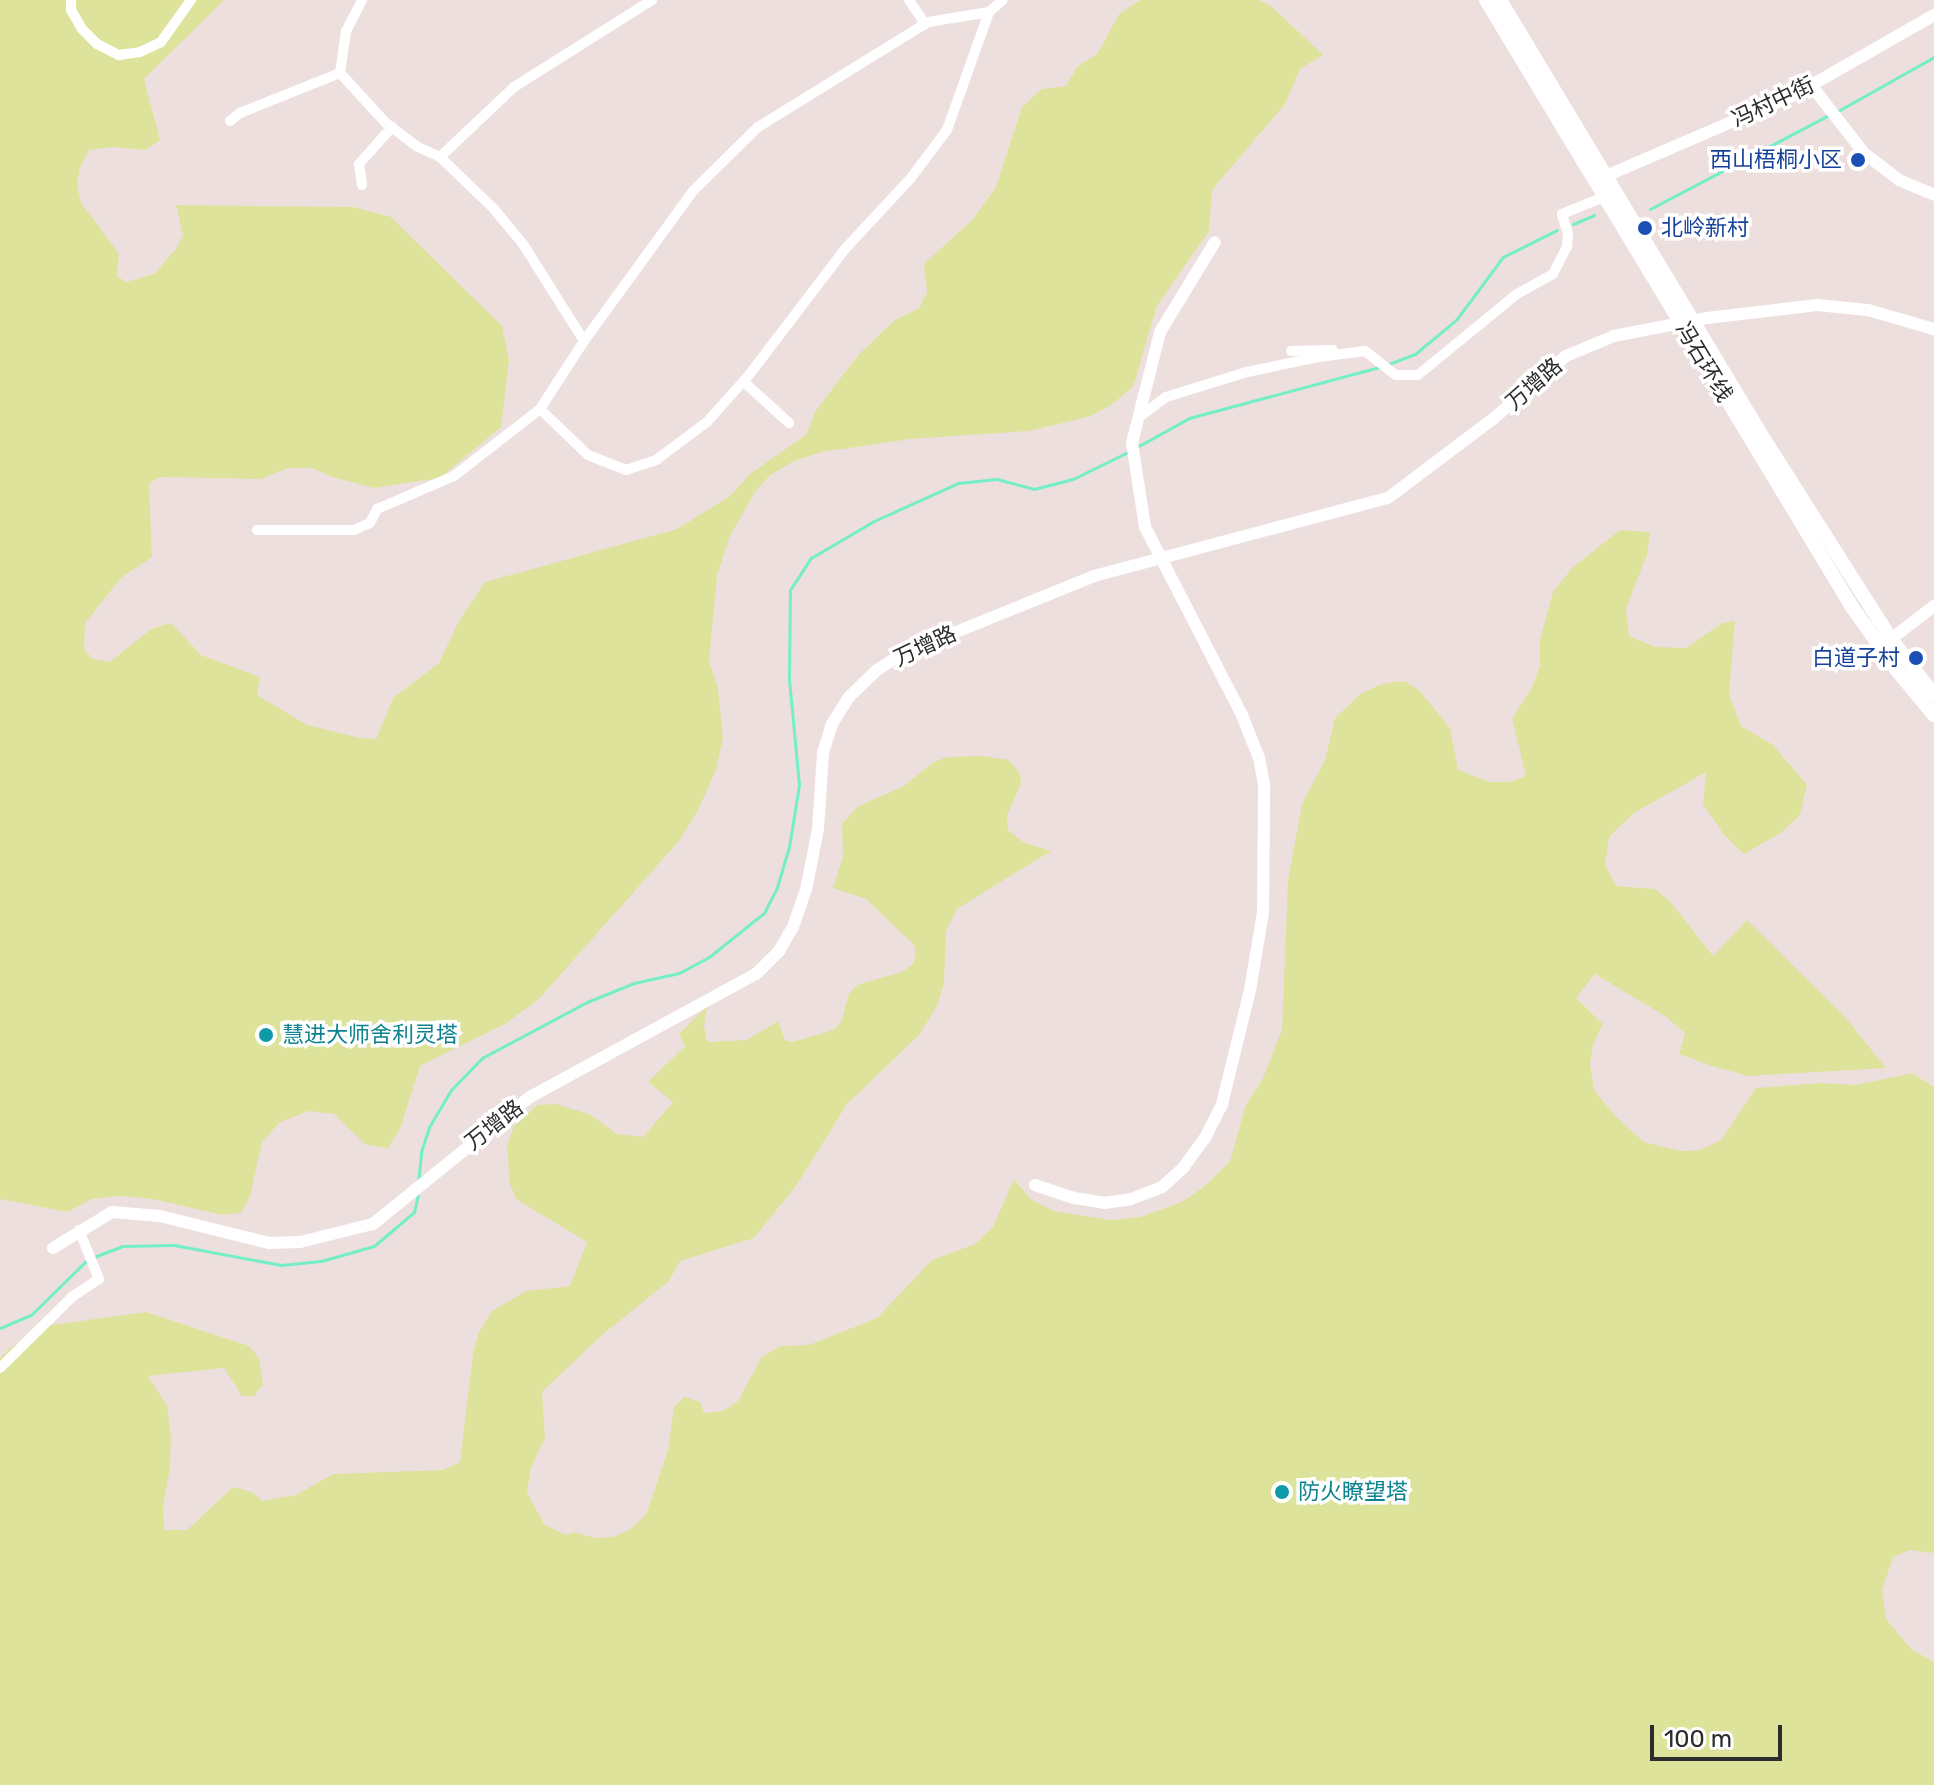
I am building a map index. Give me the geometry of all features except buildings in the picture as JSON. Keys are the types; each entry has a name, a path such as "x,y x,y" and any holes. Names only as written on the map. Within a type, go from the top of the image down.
{"main road":[{"name":"冯石环线","path":"1486,0 1836,582 1885,643 1934,695"},
{"name":"冯石环线","path":"1500,0 1885,643 1934,715"}],"street":[{"path":"71,0 71,10 82,29 97,44 119,55 140,52 161,42 191,0"},
{"path":"340,73 346,31 362,0"},
{"path":"440,157 514,87 652,0"},
{"path":"909,0 925,24"},
{"path":"540,409 588,455 626,470 656,460 680,444 744,382 845,249 910,179 947,130 989,12 1003,0"},
{"path":"257,530 354,530 370,523 377,509 454,476 540,409 584,341 693,191 726,155 787,106 925,24 989,12"},
{"name":"冯村中街","path":"1606,176 1811,85 1934,15"},
{"path":"230,121 240,113 340,73"},
{"path":"340,73 392,127 418,147 440,157 494,209 523,244 584,341"},
{"path":"1811,85 1837,124 1881,168 1899,180 1934,195"},
{"path":"362,185 359,164 392,127"},
{"path":"1136,424 1166,397 1193,388 1247,372 1353,353 1365,351 1377,357 1396,375 1418,375 1517,294 1553,274 1567,247 1562,214 1606,196"},
{"path":"1035,1185 1074,1198 1104,1203 1131,1199 1162,1187 1183,1168 1205,1138 1222,1104 1250,990 1263,912 1264,785 1259,758 1242,715 1145,527 1135,469 1136,424 1160,332 1215,242"},
{"name":"万增路","path":"53,1248 112,1212 160,1216 269,1243 300,1242 373,1224 530,1097 756,974 779,951 793,927 806,890 818,829 823,753 832,724 849,697 877,670 902,654 1094,576 1388,498 1493,419 1566,356 1614,336 1707,318 1817,305 1868,310 1934,329"},
{"path":"1291,351 1353,353"},
{"path":"744,382 789,423"},
{"path":"1885,643 1934,606"},
{"path":"0,1368 72,1297 98,1281 95,1264 79,1230"}],"green space":[{"path":"0,0 224,0 144,79 160,140 146,150 112,147 89,150 80,167 77,184 81,203 119,254 117,276 126,282 154,274 176,249 183,235 176,205 353,207 391,217 502,326 509,360 501,427 440,478 373,488 329,476 313,468 288,468 261,479 159,477 149,484 152,557 121,578 85,623 84,649 93,659 110,662 151,629 171,623 201,655 260,677 257,695 307,725 376,739 393,698 439,663 459,621 485,582 677,529 730,496 750,474 807,434 814,413 859,354 895,320 919,308 927,292 924,264 972,220 996,187 1022,107 1042,89 1066,86 1077,67 1098,53 1119,14 1140,0 1259,0 1271,6 1323,55 1300,69 1285,104 1212,190 1209,231 1157,306 1133,387 1111,405 1091,416 1029,431 910,439 822,452 794,461 770,475 755,492 729,538 717,576 709,661 718,688 723,738 716,770 698,810 679,841 538,1000 505,1024 420,1066 401,1126 388,1149 365,1144 334,1114 309,1111 280,1122 262,1142 250,1196 241,1213 222,1215 153,1199 119,1196 92,1199 68,1212 0,1199"},
{"path":"1620,530 1650,532 1647,555 1626,608 1629,636 1655,647 1686,648 1722,623 1735,621 1729,694 1741,726 1773,745 1807,785 1800,815 1782,832 1744,854 1725,836 1703,804 1706,772 1634,813 1609,837 1605,865 1616,886 1655,889 1670,901 1713,956 1747,920 1845,1017 1886,1068 1748,1076 1712,1066 1679,1054 1685,1033 1665,1016 1595,974 1576,998 1603,1024 1593,1044 1590,1064 1594,1090 1615,1116 1644,1142 1680,1151 1700,1150 1721,1140 1756,1088 1821,1083 1856,1085 1912,1073 1934,1087 1934,1553 1910,1550 1893,1557 1882,1590 1886,1619 1911,1649 1934,1662 1934,1785 0,1785 0,1358 10,1348 51,1325 146,1312 249,1346 259,1358 263,1385 254,1396 242,1396 224,1368 148,1376 167,1406 171,1436 170,1468 163,1507 164,1530 187,1530 233,1487 252,1492 262,1501 296,1495 333,1474 443,1470 460,1462 473,1353 479,1332 492,1311 526,1291 570,1286 587,1242 516,1199 510,1184 507,1146 514,1126 537,1105 556,1104 591,1115 617,1134 643,1137 673,1102 648,1082 685,1046 679,1034 707,1006 704,1026 707,1042 747,1040 778,1021 785,1040 793,1042 833,1030 841,1022 849,993 859,984 902,972 912,965 916,955 914,945 866,899 833,888 843,856 842,824 857,807 904,786 932,763 947,757 984,756 1008,760 1020,773 1021,784 1007,815 1008,830 1023,842 1051,851 957,909 946,931 944,983 937,1006 919,1035 847,1104 796,1186 754,1238 680,1261 669,1281 602,1335 542,1392 545,1438 531,1468 527,1492 544,1524 565,1535 575,1532 594,1538 613,1537 629,1530 646,1515 668,1450 674,1407 684,1397 700,1402 704,1413 723,1411 738,1401 761,1358 780,1346 809,1345 877,1318 932,1260 975,1244 993,1227 1014,1179 1030,1199 1054,1211 1111,1220 1140,1217 1182,1202 1205,1186 1230,1161 1245,1107 1263,1078 1282,1030 1288,880 1302,804 1325,760 1335,718 1359,695 1381,684 1404,681 1419,690 1450,728 1458,770 1490,782 1510,782 1526,776 1512,718 1532,688 1540,666 1540,639 1553,592 1573,567"}],"waterway":[{"path":"1838,111 1934,57"},
{"path":"1650,209 1831,114"},
{"path":"1573,224 1594,215"},
{"path":"1386,365 1415,354 1456,320 1503,257 1557,230"},
{"path":"1137,447 1189,418 1379,367"},
{"path":"418,1183 421,1152 429,1127 451,1090 482,1058 587,1002 634,983 679,973 709,957 764,913 777,887 789,847 799,785 789,679 790,590 811,558 874,521 958,483 997,479 1034,489 1073,479 1130,451"},
{"path":"94,1257 122,1246 174,1245 281,1265 321,1261 374,1246 414,1212 418,1195"},
{"path":"0,1328 31,1315 87,1260"}],"place":[{"name":"西山梧桐小区","path":"1858,160"},
{"name":"北岭新村","path":"1645,228"},
{"name":"白道子村","path":"1916,658"},
{"name":"慧进大师舍利灵塔","path":"266,1035"},
{"name":"防火瞭望塔","path":"1282,1492"}]}
